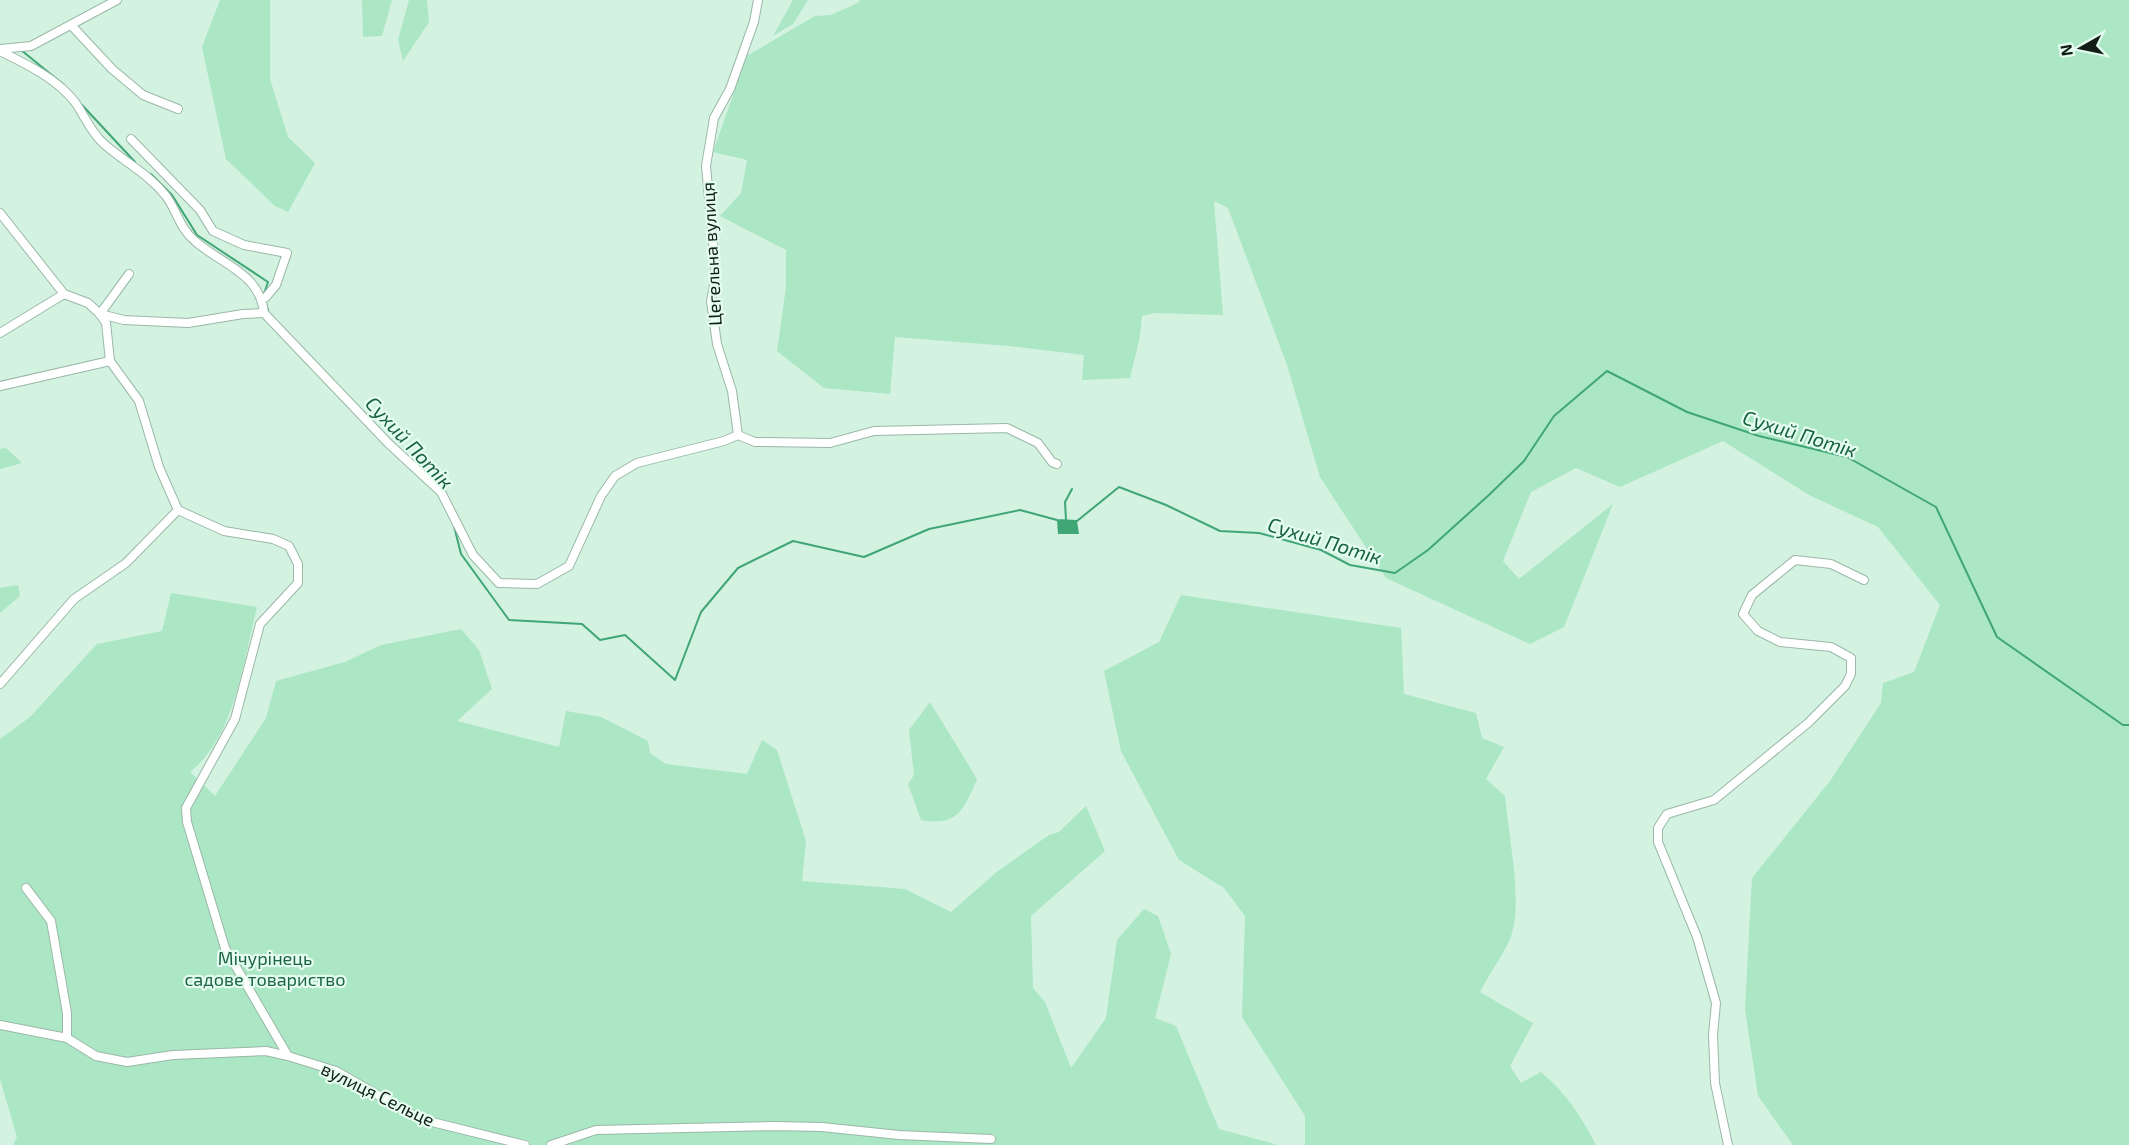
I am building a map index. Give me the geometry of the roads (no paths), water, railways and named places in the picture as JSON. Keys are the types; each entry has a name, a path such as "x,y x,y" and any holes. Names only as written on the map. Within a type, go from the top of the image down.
{"street":[{"path":"0,50 31,46 117,0"},
{"name":"Цегельна вулиця","path":"738,435 732,391 717,344 711,301 716,275 706,166 714,118 730,89 754,22 758,0"},
{"path":"71,25 112,69 143,95 178,109"},
{"path":"0,50 35,68 73,100 102,142 140,169 167,197 180,225 195,241 242,272 258,288 264,313 381,435 441,492 473,555 499,583 537,584 569,566 601,496 615,476 637,463 724,441 738,435 755,442 830,443 874,431 1007,428 1038,443 1057,464"},
{"path":"131,139 200,210 213,231 244,245 288,253 276,285 266,297"},
{"path":"0,213 64,294 88,303 106,323 110,361 139,401 159,467 178,510 224,531 273,539 289,546 298,564 297,583 260,624 235,718 186,808 187,822 225,948 288,1056"},
{"path":"100,314 129,274"},
{"path":"0,333 64,294"},
{"path":"100,314 124,320 188,323 264,313"},
{"path":"0,386 110,361"},
{"path":"0,684 74,599 126,563 178,510"},
{"path":"1728,1145 1715,1083 1713,1035 1716,1003 1697,937 1658,842 1658,828 1667,814 1714,800 1744,777 1808,723 1845,686 1851,674 1851,658 1831,647 1780,642 1758,631 1743,614 1752,595 1795,560 1831,564 1864,580"},
{"path":"0,1025 67,1038 67,1013 51,921 26,888"},
{"name":"вулиця Сельце","path":"67,1038 96,1056 127,1062 173,1055 266,1051 288,1056 336,1071 420,1119 525,1145"},
{"path":"550,1145 596,1130 772,1126 822,1127 899,1135 991,1139"}],"waterway":[{"name":"Сухий Потік","path":"21,50 64,85"},
{"name":"Сухий Потік","path":"82,105 135,162"},
{"name":"Сухий Потік","path":"151,174 172,195 197,235 268,282 264,294"},
{"name":"Сухий Потік","path":"266,303 269,314"},
{"name":"Сухий Потік","path":"454,526 461,554 509,620 582,624 600,640 625,635 675,680 701,612 738,568 793,541 864,557 929,529 1020,510 1057,520 1077,521 1119,487 1166,505 1220,531 1259,533 1321,550 1350,565 1395,573 1428,550 1490,494 1524,461 1554,416 1607,371 1687,412 1759,436 1847,457 1936,507 1997,637 2123,725 2129,725"},
{"path":"1066,520 1065,502 1072,489"}],"park label":[{"name":"Мічурінець садове товариство","path":"265,968"}]}
